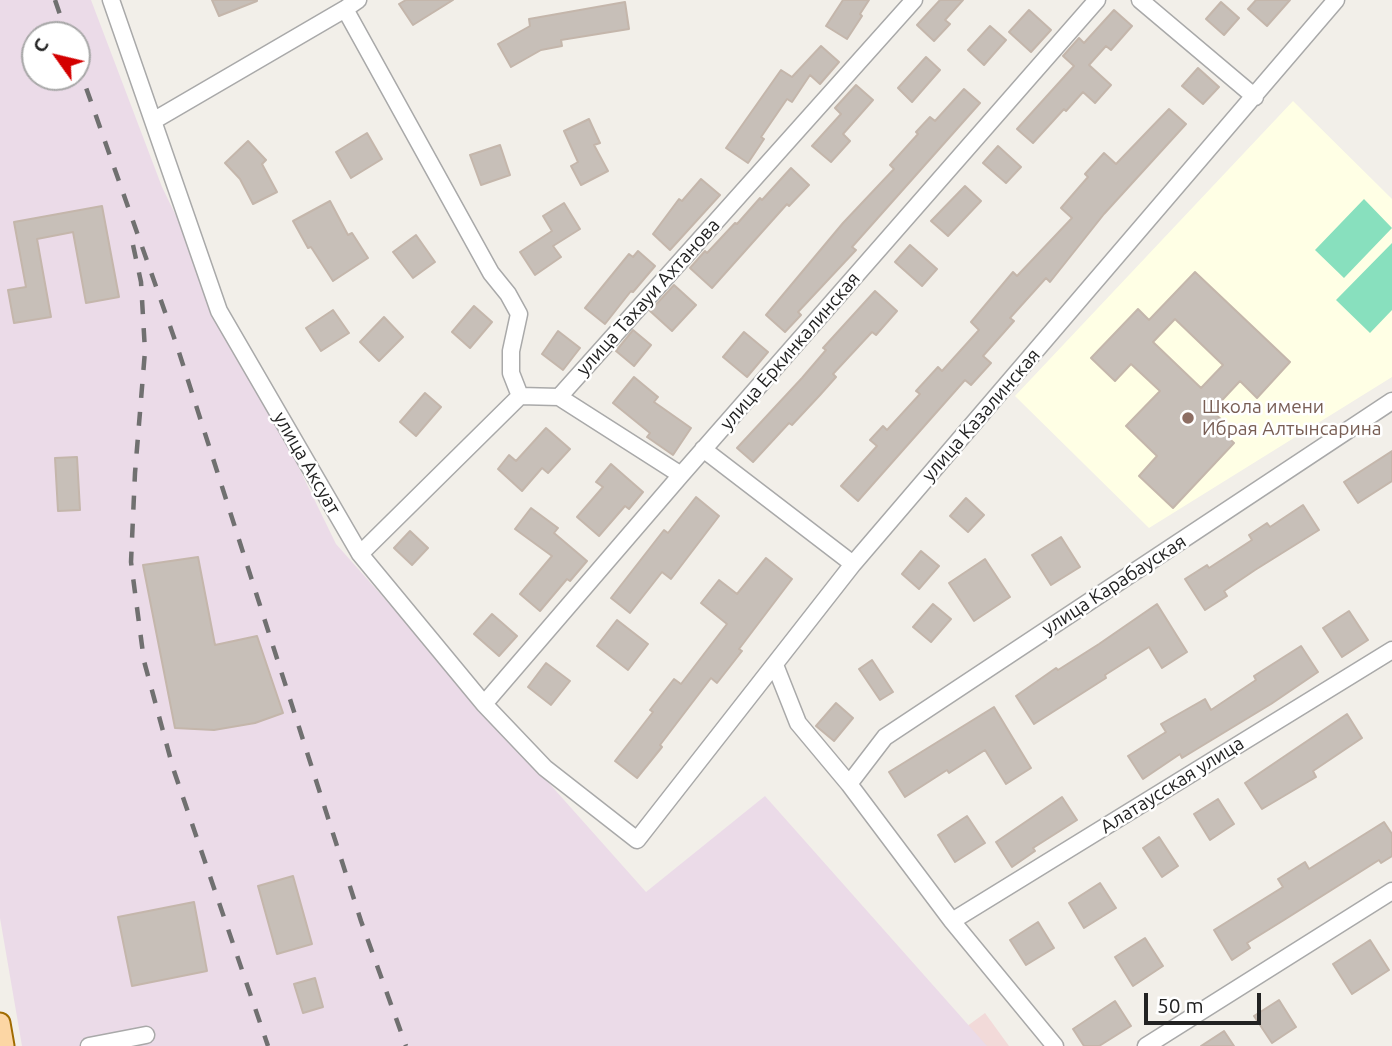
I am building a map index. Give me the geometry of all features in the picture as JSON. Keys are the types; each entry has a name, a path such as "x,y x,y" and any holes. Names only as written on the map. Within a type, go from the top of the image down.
{"main road":[{"path":"0,1023 4,1046"}],"street":[{"name":"улица Аксуат","path":"111,0 219,311 359,554 484,704 545,768 637,840"},
{"name":"улица Тахауи Ахтанова","path":"559,397 914,0"},
{"name":"улица Еркинкалинская","path":"484,704 703,449 1097,0"},
{"path":"1140,0 1255,97"},
{"name":"улица Казалинская","path":"637,840 853,564 1336,0"},
{"path":"153,121 351,4 491,273 508,294 519,314 511,351 511,373 520,396"},
{"path":"359,554 520,396 559,397 681,475"},
{"name":"улица Карабауская","path":"849,784 885,737 1392,401"},
{"path":"703,449 853,564"},
{"name":"Алатаусская улица","path":"952,920 1392,650"},
{"path":"775,665 798,723 849,784 952,920 1055,1046"},
{"path":"1146,1046 1392,891"},
{"path":"89,1046 146,1035"}],"shaded area":[{"path":"0,0 91,0 162,187 336,544 646,892 765,796 987,1046 22,1046 0,918"},
{"path":"1293,101 1392,199 1392,377 1149,528 1015,396"},
{"path":"985,1013 1009,1046 940,1046"}],"green space":[{"path":"1364,199 1392,228 1344,278 1315,250"},
{"path":"1392,243 1392,310 1370,333 1336,300"}],"building":[{"path":"212,0 257,0 257,1 219,16"},
{"path":"406,0 453,0 413,25 399,4"},
{"path":"843,0 869,0 847,39 826,26"},
{"path":"940,0 963,0 945,20 950,24 934,41 917,25"},
{"path":"1256,0 1290,0 1267,26 1248,9"},
{"path":"625,2 629,29 561,40 562,46 541,50 511,67 498,44 530,26 529,19"},
{"path":"1221,2 1239,18 1224,35 1206,19"},
{"path":"1029,10 1051,30 1031,52 1009,32"},
{"path":"1114,10 1132,26 1111,50 1106,46 1089,65 1111,85 1095,103 1083,92 1033,143 1017,129 1074,66 1063,56 1079,38 1084,43"},
{"path":"990,26 1006,40 984,65 968,50"},
{"path":"821,46 839,62 820,84 810,75 792,102 787,99 761,137 764,139 748,163 726,148 781,70 792,77"},
{"path":"926,57 940,70 912,102 898,88"},
{"path":"1198,68 1219,87 1203,104 1182,86"},
{"path":"856,85 873,100 843,134 850,141 831,162 812,146 841,114 835,108"},
{"path":"964,89 980,103 852,247 856,250 798,312 801,315 785,332 766,315 843,223 894,169 890,165 918,134 916,132 930,117 935,121"},
{"path":"1169,109 1186,124 1104,214 1050,282 1046,278 1010,318 1014,321 983,356 991,363 971,385 965,380 858,501 841,486 877,446 870,440 883,426 887,430 920,394 916,391 938,367 942,371 979,330 971,322 1013,272 1017,276 1072,218 1061,208 1088,177 1085,174 1104,153 1116,164"},
{"path":"589,119 600,143 594,145 608,171 581,185 571,166 578,162 564,131"},
{"path":"367,133 382,159 351,178 336,152"},
{"path":"248,141 266,160 262,164 277,192 253,204 240,179 225,163"},
{"path":"500,145 510,175 481,185 470,155"},
{"path":"998,146 1021,167 1006,183 983,163"},
{"path":"791,168 809,185 789,206 787,204 712,288 690,268 705,251 707,253 735,223 737,224 760,198 762,200"},
{"path":"701,179 720,195 670,250 653,234 679,199 682,201"},
{"path":"965,186 981,201 948,236 931,221"},
{"path":"330,201 348,235 352,233 368,258 333,281 311,247 308,248 293,221"},
{"path":"564,203 580,229 553,246 561,257 535,275 520,252 552,231 543,216"},
{"path":"102,206 119,297 86,303 73,232 37,239 51,317 14,323 8,290 26,287 14,222"},
{"path":"416,235 435,262 413,278 393,252"},
{"path":"910,245 937,269 922,286 895,262"},
{"path":"638,251 655,266 605,324 585,308 629,254 633,257"},
{"path":"1195,272 1290,362 1257,398 1240,381 1212,411 1224,422 1218,428 1234,443 1173,508 1139,476 1157,456 1126,426 1160,391 1131,364 1115,381 1091,358 1138,309 1149,320","holes":["1175,319 1223,365 1201,388 1153,342"]},
{"path":"674,285 696,305 672,331 650,311"},
{"path":"875,291 897,311 876,335 872,332 833,374 836,377 820,395 792,425 789,423 753,462 737,448 802,378 826,350 823,348"},
{"path":"474,306 492,322 470,348 452,332"},
{"path":"333,310 349,333 321,351 306,328"},
{"path":"384,317 403,337 379,361 360,342"},
{"path":"633,330 651,345 634,366 616,351"},
{"path":"558,331 580,348 563,370 542,354"},
{"path":"744,332 768,352 747,377 723,357"},
{"path":"634,377 658,397 654,402 691,428 673,455 647,437 650,433 613,403"},
{"path":"425,393 441,407 416,436 400,422"},
{"path":"546,428 570,449 548,473 542,468 522,491 498,469 509,455 516,461"},
{"path":"1392,451 1392,481 1358,503 1344,482"},
{"path":"77,457 80,510 58,511 55,458"},
{"path":"611,464 643,492 629,509 625,506 599,536 577,517 603,487 596,482"},
{"path":"696,497 719,516 671,579 662,572 630,613 611,598 664,530 668,533"},
{"path":"966,498 984,515 968,532 950,516"},
{"path":"1303,505 1319,530 1224,591 1227,596 1205,610 1185,579 1207,565 1209,568 1252,540 1249,535 1267,523 1270,527"},
{"path":"531,508 558,528 554,533 587,561 570,581 567,579 540,611 520,594 552,556 515,529"},
{"path":"410,531 428,548 412,565 394,548"},
{"path":"1061,537 1080,567 1051,585 1032,555"},
{"path":"921,551 939,566 919,589 902,574"},
{"path":"198,557 215,645 257,636 283,713 255,723 214,730 175,728 143,565"},
{"path":"766,558 792,579 739,649 742,651 717,683 711,678 637,778 615,761 653,712 650,710 674,679 681,684 727,624 701,603 719,580 737,594"},
{"path":"985,559 1010,597 974,621 949,583"},
{"path":"933,604 951,619 931,642 913,627"},
{"path":"1157,604 1187,652 1162,668 1149,647 1034,724 1016,696"},
{"path":"1349,611 1368,640 1342,657 1323,628"},
{"path":"492,614 517,636 499,656 474,634"},
{"path":"617,620 648,644 628,670 597,646"},
{"path":"1301,646 1318,672 1271,704 1182,758 1180,754 1143,779 1128,756 1166,732 1161,724 1205,699 1211,710 1256,680 1254,676"},
{"path":"872,660 893,692 880,700 859,669"},
{"path":"546,663 570,681 551,705 528,687"},
{"path":"836,703 853,718 834,741 816,726"},
{"path":"994,707 1031,768 1006,784 985,750 905,797 889,772"},
{"path":"1347,714 1362,738 1313,771 1316,777 1262,809 1245,783"},
{"path":"1062,797 1077,820 1033,848 1035,851 1012,867 996,842"},
{"path":"1218,799 1234,824 1210,840 1194,814"},
{"path":"967,816 985,843 955,862 938,835"},
{"path":"1384,822 1392,834 1392,856 1381,863 1379,860 1247,943 1250,948 1232,960 1214,930 1283,887 1278,879 1305,862 1309,869"},
{"path":"1159,837 1178,866 1162,877 1143,848"},
{"path":"293,876 312,944 277,954 258,886"},
{"path":"1100,883 1116,908 1084,928 1069,903"},
{"path":"194,902 207,971 132,986 118,917"},
{"path":"1038,922 1054,948 1026,965 1010,940"},
{"path":"1145,938 1163,966 1133,986 1115,957"},
{"path":"1370,940 1389,970 1352,994 1333,964"},
{"path":"315,978 323,1007 303,1013 294,984"},
{"path":"1279,1000 1296,1027 1272,1043 1254,1016"},
{"path":"1115,1001 1131,1026 1099,1046 1084,1046 1073,1029"},
{"path":"1224,1031 1234,1046 1201,1046"}],"railway":[{"path":"55,0 62,21"},
{"path":"87,91 177,346 361,921 406,1046"},
{"path":"133,245 141,282 145,351 131,562 144,661 173,768 268,1046"}],"place":[{"name":"Школа имени Ибрая Алтынсарина","path":"1188,418"}]}
